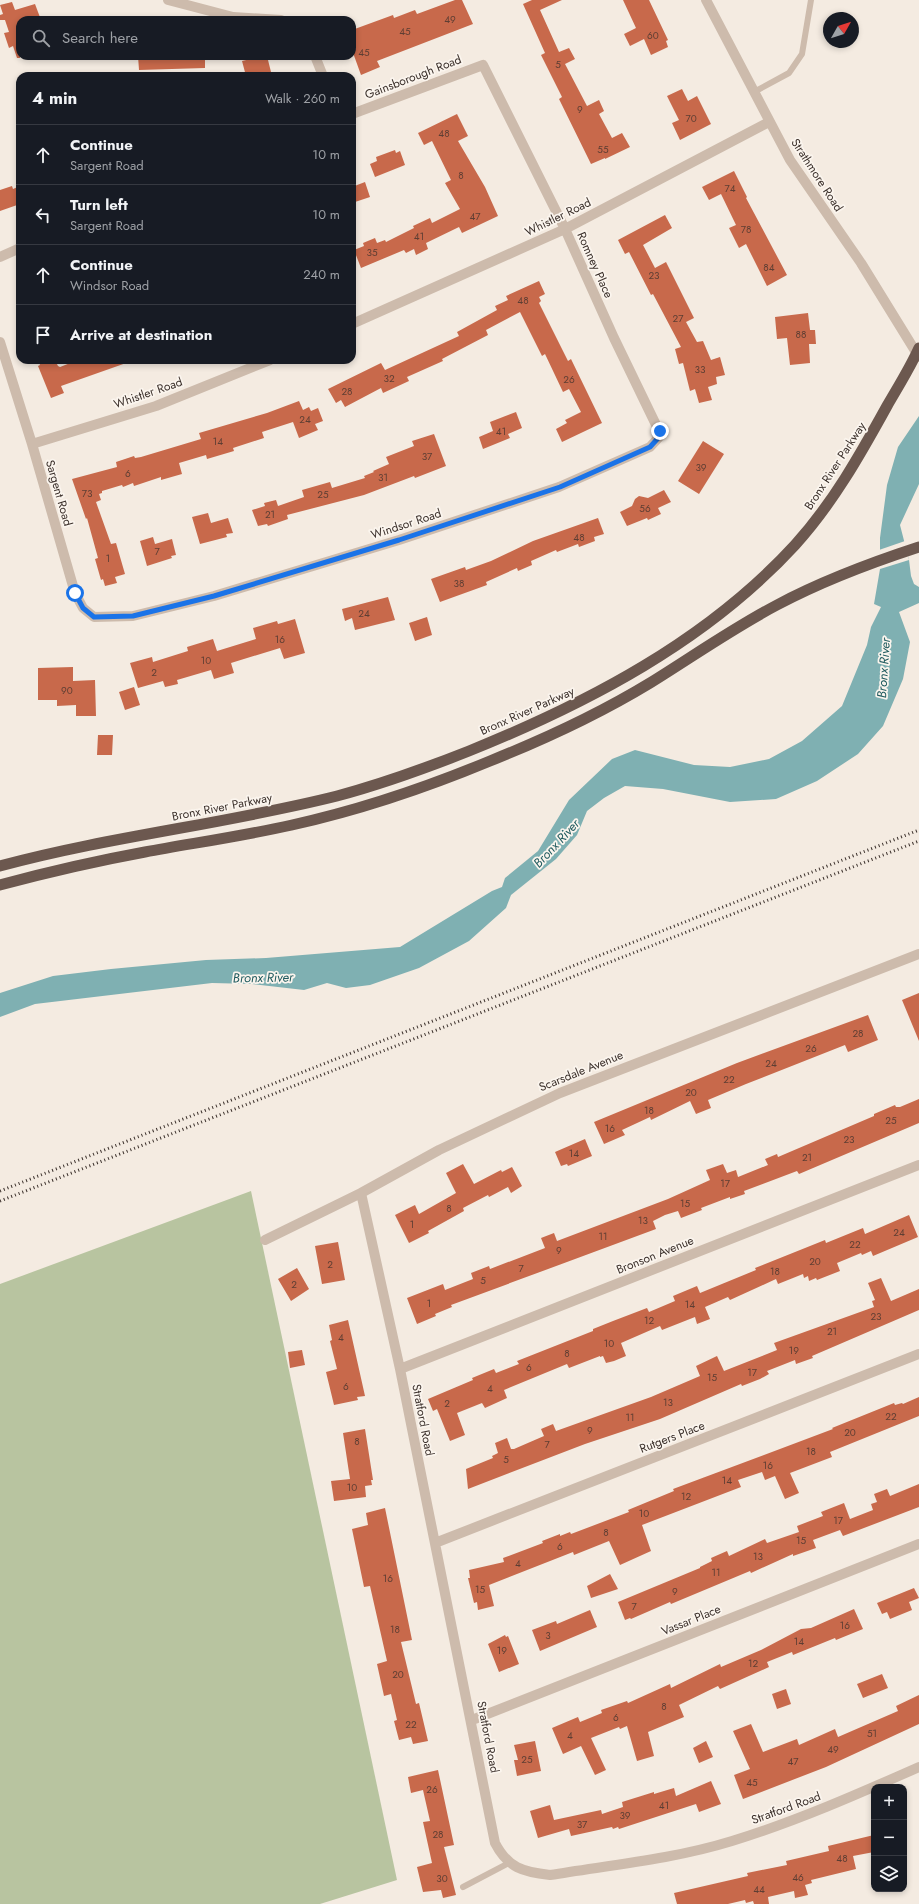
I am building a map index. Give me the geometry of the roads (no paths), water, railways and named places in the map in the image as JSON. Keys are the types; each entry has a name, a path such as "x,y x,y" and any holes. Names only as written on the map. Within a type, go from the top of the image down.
{"highway":[{"name":"Bronx River Parkway","path":"0,866 105,841 283,808 368,787 423,768 506,735 580,701 625,676 681,641 729,606 758,582 796,544 832,499 852,468 918,353"},
{"path":"0,885 106,860 305,822 377,803 433,784 523,747 598,712 650,682 725,634 777,605 823,582 919,547"}],"street":[{"path":"168,0 229,16"},
{"name":"Strathmore Road","path":"706,0 790,160 861,264 918,353"},
{"path":"317,60 321,72"},
{"name":"Gainsborough Road","path":"356,113 483,65"},
{"name":"Romney Place","path":"483,65 565,229 614,338 650,411"},
{"name":"Whistler Road","path":"356,322 565,229 770,122"},
{"path":"0,257 16,250"},
{"name":"Sargent Road","path":"0,342 32,444 75,593 83,608 94,617 123,617"},
{"name":"Whistler Road","path":"32,444 156,406 260,364"},
{"name":"Windsor Road","path":"123,617 133,616 214,596 399,540 560,487 650,447 660,436 660,431 650,411"},
{"name":"Scarsdale Avenue","path":"265,1240 361,1193 439,1150 560,1093 919,954"},
{"name":"Bronson Avenue","path":"400,1369 919,1165"},
{"name":"Stratford Road","path":"361,1193 400,1369 496,1843 502,1856 509,1863 520,1869 550,1875 696,1850 732,1841 840,1802 919,1767"},
{"name":"Rutgers Place","path":"435,1543 919,1354"},
{"name":"Vassar Place","path":"472,1720 919,1544"}],"lane":[{"path":"754,92 789,73 802,54 811,0"},
{"path":"463,1887 509,1863"}],"water":[{"name":"Bronx River","path":"919,416 919,484 900,525 909,560 911,576 914,584 919,587 919,603 899,612 910,642 903,679 883,726 858,754 817,781 776,799 730,802 663,789 625,786 604,798 587,811 577,835 556,859 511,895 506,908 469,941 419,968 370,985 346,988 327,983 304,990 252,984 212,983 35,1004 0,1017 0,993 53,976 206,960 266,958 400,947 492,891 502,887 505,878 538,851 569,800 612,759 635,750 694,765 730,767 769,759 802,741 842,706 867,645 871,627 881,607 874,604 880,569 880,538 887,485 898,447"}],"railway":[{"path":"0,1191 919,830"},
{"path":"0,1201 919,841"}]}
